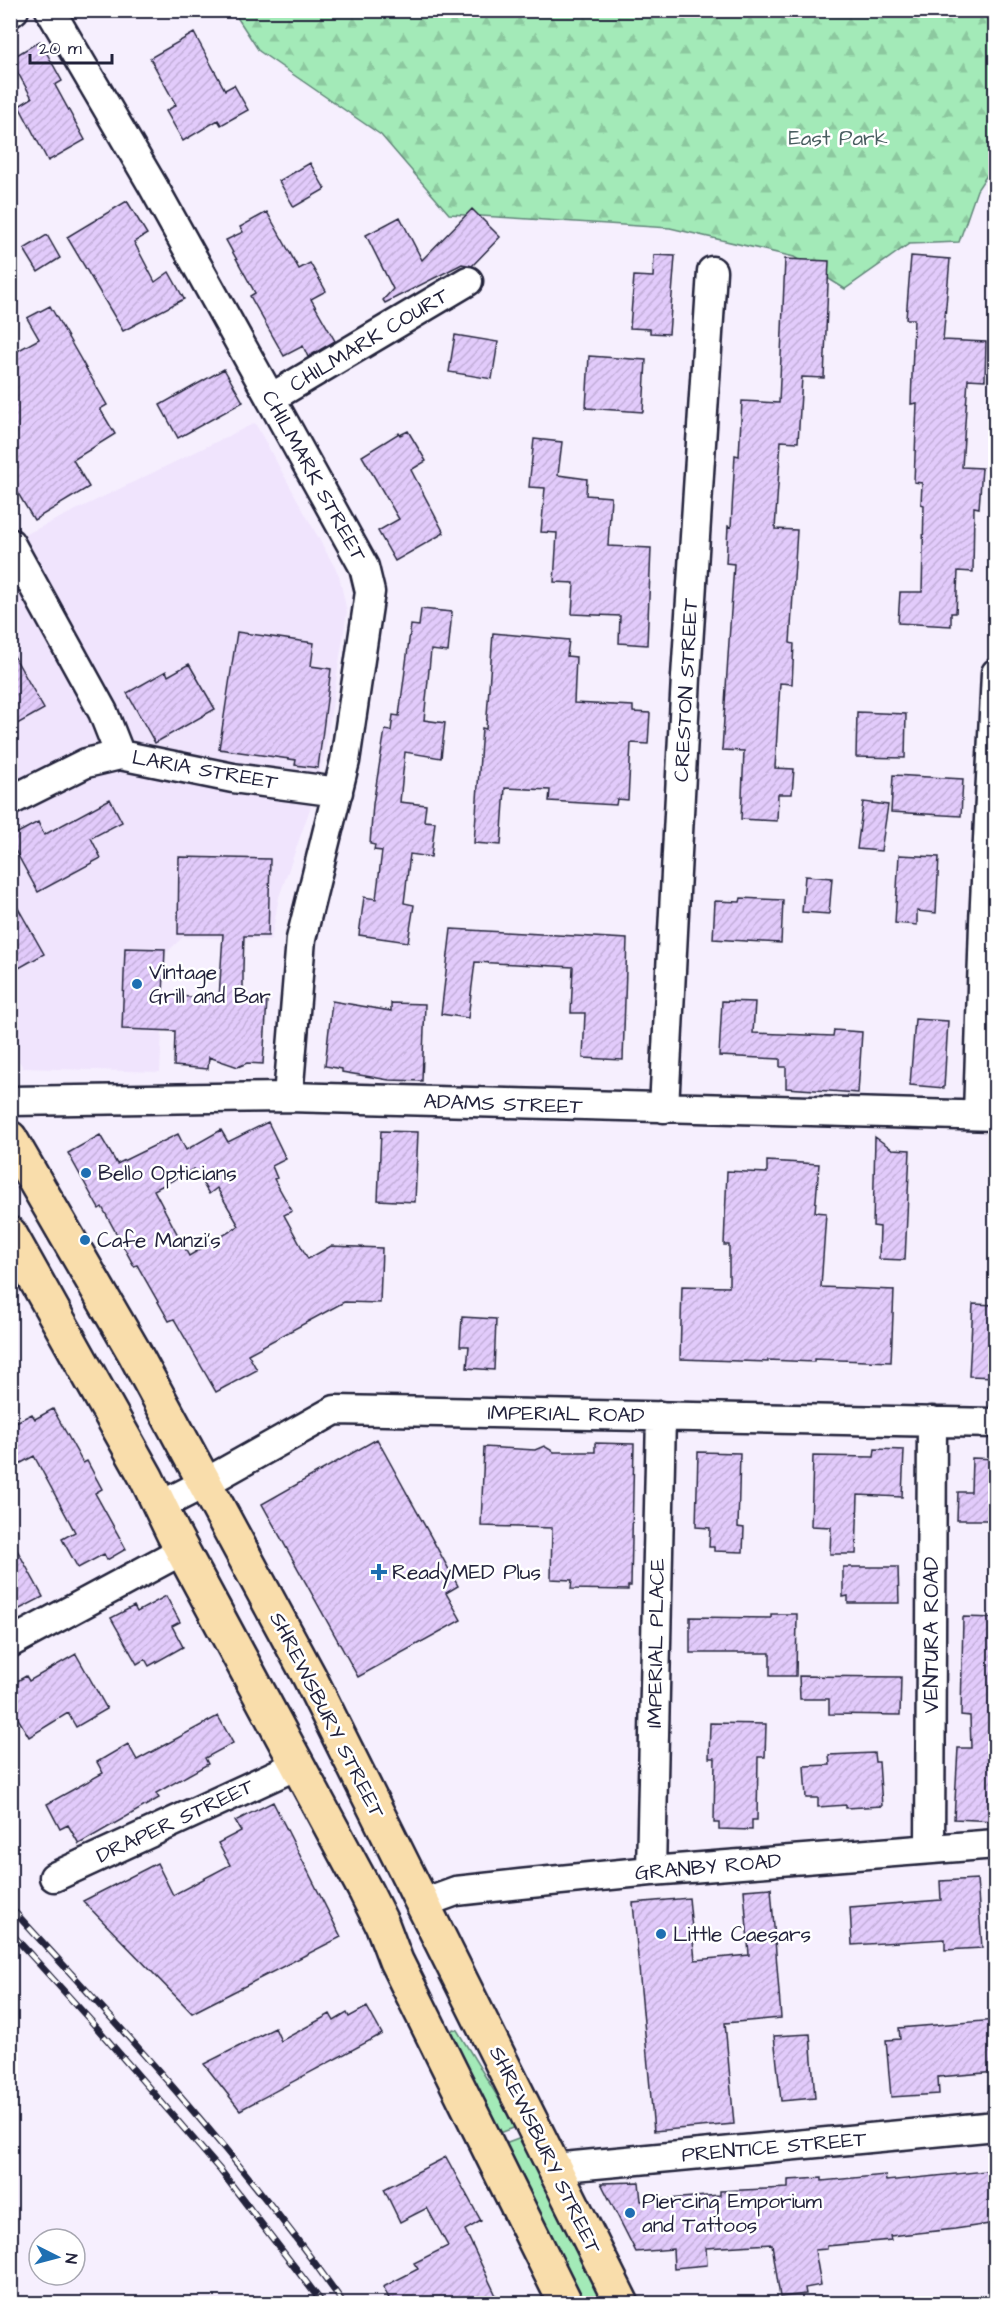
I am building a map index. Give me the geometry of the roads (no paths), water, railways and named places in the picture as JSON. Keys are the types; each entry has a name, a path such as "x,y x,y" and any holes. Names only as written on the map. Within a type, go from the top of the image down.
{"main road":[{"name":"SHREWSBURY STREET","path":"10,1138 134,1352 309,1676 622,2304"},
{"path":"10,1234 160,1506 382,1924 396,1961 566,2304"}],"street":[{"name":"CHILMARK STREET","path":"50,10 153,186 364,567 370,592 345,761 301,939 288,1098"},
{"name":"CRESTON STREET","path":"664,1108 686,676 712,271"},
{"name":"CHILMARK COURT","path":"271,398 468,281"},
{"path":"10,543 103,712 120,755"},
{"path":"987,1116 984,924 996,673"},
{"name":"LARIA STREET","path":"10,801 86,763 120,755 233,778 338,792"},
{"name":"ADAMS STREET","path":"10,1101 288,1098 987,1116"},
{"name":"IMPERIAL ROAD","path":"160,1506 205,1484 335,1410 996,1423"},
{"name":"IMPERIAL PLACE","path":"651,1871 661,1416"},
{"name":"VENTURA ROAD","path":"930,1849 932,1421"},
{"path":"10,1643 183,1550"},
{"name":"DRAPER STREET","path":"54,1877 297,1765"},
{"name":"GRANBY ROAD","path":"423,1903 456,1891 651,1871 996,1844"},
{"name":"PRENTICE STREET","path":"553,2168 996,2126"}],"railway":[{"path":"10,1907 141,2051 226,2149 306,2251 344,2304"},
{"path":"10,1932 91,2021 221,2171 323,2304"}],"place":[{"name":"Vintage Grill and Bar","path":"137,984"},
{"name":"Bello Opticians","path":"86,1173"},
{"name":"Cafe Manzi's","path":"85,1240"},
{"name":"ReadyMED Plus","path":"379,1572"},
{"name":"Little Caesars","path":"661,1934"},
{"name":"Piercing Emporium and Tattoos","path":"630,2213"}],"park label":[{"name":"East Park","path":"838,138"}]}
